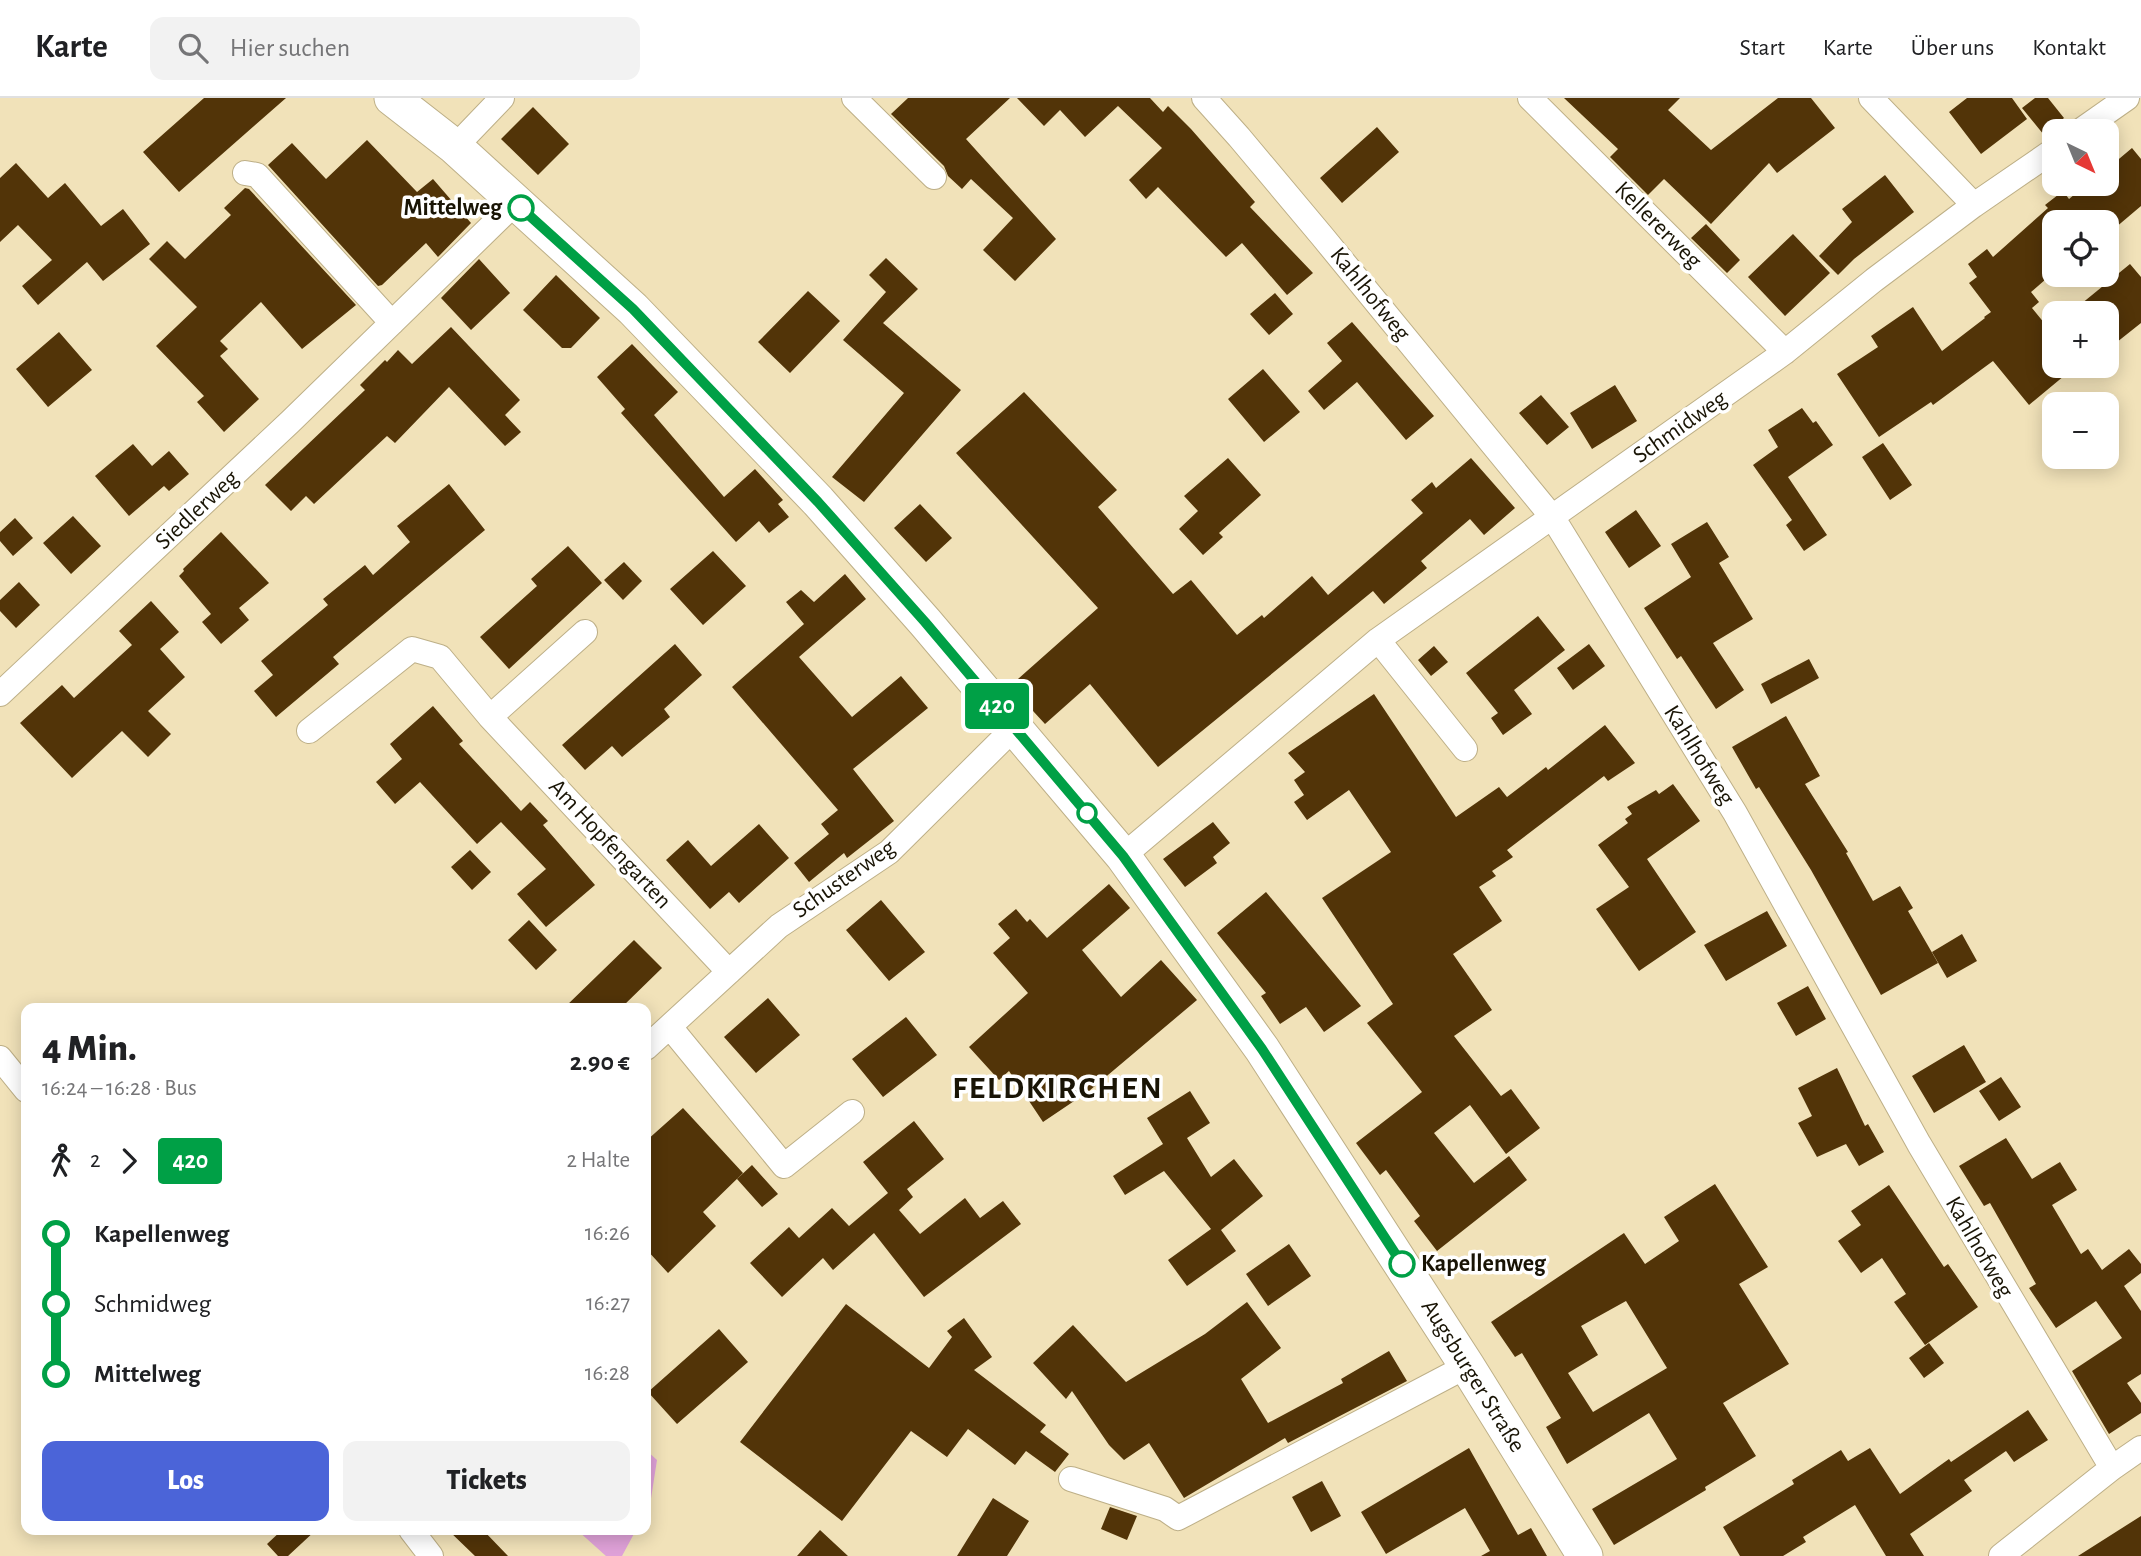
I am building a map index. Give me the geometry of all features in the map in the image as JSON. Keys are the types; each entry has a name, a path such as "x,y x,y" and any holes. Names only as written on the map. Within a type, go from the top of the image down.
{"main road":[{"name":"Augsburger Straße","path":"392,98 456,148 633,309 809,492 925,622 1123,856 1262,1049 1467,1366 1585,1556"}],"street":[{"path":"456,148 502,98"},
{"path":"854,98 934,177"},
{"name":"Kahlhofweg","path":"1204,98 1240,137 1553,517 1734,813 1919,1144 2112,1468"},
{"name":"Kellererweg","path":"1530,98 1785,352"},
{"path":"1871,98 1974,205"},
{"path":"2097,119 2127,98"},
{"name":"Schmidweg","path":"1123,856 1378,640 1785,352 1874,280 2042,158"},
{"path":"245,173 257,175 393,323"},
{"name":"Siedlerweg","path":"0,694 393,323 515,203"},
{"path":"490,716 585,632"},
{"path":"1378,640 1465,750"},
{"name":"Am Hopfengarten","path":"309,730 412,649 440,657 490,716 729,972"},
{"name":"Schusterweg","path":"651,1044 779,926 889,852 1015,727"},
{"path":"670,1027 784,1166 852,1112"},
{"path":"0,1058 21,1084"},
{"path":"1071,1479 1165,1509 1178,1518 1467,1366"},
{"path":"2001,1556 2141,1448"},
{"path":"415,1535 431,1556"}],"shaded area":[{"path":"651,1455 657,1460 651,1499"},
{"path":"583,1535 633,1535 622,1556 606,1556"}],"building":[{"path":"204,98 286,98 179,192 143,152"},
{"path":"908,98 1010,98 966,139 1056,239 1015,281 983,250 1013,218 971,179 962,189 948,176 944,166 891,114"},
{"path":"1017,98 1150,98 1163,112 1168,106 1255,202 1250,207 1313,273 1287,295 1242,243 1226,257 1158,187 1146,199 1129,180 1162,148 1118,106 1085,137 1060,110 1044,126"},
{"path":"1564,98 1680,98 1668,110 1711,150 1778,98 1811,98 1835,128 1777,173 1769,163 1711,224 1664,179 1648,195 1610,157 1618,149"},
{"path":"1967,98 2012,98 2027,119 1981,154 1949,112"},
{"path":"2035,98 2048,98 2064,118 2042,119 2042,133 2022,108"},
{"path":"533,107 569,144 538,175 501,139"},
{"path":"1377,127 1399,152 1342,203 1320,178"},
{"path":"367,140 417,192 433,179 471,223 438,257 426,243 378,286 268,165 292,143 326,179"},
{"path":"2132,148 2141,159 2141,206 2119,225 2119,210 2046,210 2048,208 2045,205 2057,196 2067,196 2069,199 2073,196 2119,196 2119,159"},
{"path":"16,163 48,198 65,183 101,226 123,209 150,244 103,281 87,262 38,305 22,286 52,260 18,225 0,242 0,178"},
{"path":"1885,175 1914,212 1854,259 1838,275 1819,256 1852,222 1842,209"},
{"path":"245,188 249,189 356,305 302,349 261,302 220,341 228,349 220,356 259,399 224,432 197,402 204,396 156,346 197,307 149,259 167,241 185,259 231,215 224,208"},
{"path":"2042,213 2042,282 2031,292 2039,302 2032,308 2042,320 2042,378 2062,378 2029,405 1993,361 1933,405 1931,402 1879,437 1837,374 1878,347 1871,336 1913,307 1942,351 1991,312 1969,283 1977,277 1968,264 1987,249 1993,257"},
{"path":"1706,224 1740,260 1727,273 1691,238"},
{"path":"1793,234 1830,273 1785,316 1748,277"},
{"path":"886,258 918,289 883,323 961,390 864,502 832,477 904,393 843,340 886,292 869,275"},
{"path":"479,259 510,293 471,330 441,298"},
{"path":"2130,264 2141,277 2141,323 2119,340 2119,301 2085,301 2102,287 2119,287 2119,273"},
{"path":"556,275 600,318 571,348 562,348 523,310"},
{"path":"808,291 840,321 790,373 758,342"},
{"path":"1275,293 1293,314 1269,335 1250,314"},
{"path":"1352,322 1434,416 1406,440 1357,382 1324,410 1308,391 1342,361 1327,343"},
{"path":"451,327 520,400 505,415 521,432 505,446 449,387 395,443 387,436 314,504 306,496 291,511 265,485 365,390 360,385 385,360 387,362 398,350 412,364"},
{"path":"59,332 92,370 48,407 16,369"},
{"path":"632,344 678,392 654,415 724,497 755,469 783,500 778,504 789,517 769,533 759,521 736,542 621,413 625,409 597,377"},
{"path":"1263,369 1300,412 1264,442 1228,399"},
{"path":"1615,385 1637,421 1592,449 1570,413"},
{"path":"1024,392 1117,490 1098,507 1173,594 1191,580 1237,635 1262,615 1264,618 1312,576 1328,595 1423,513 1411,500 1432,482 1436,488 1471,458 1515,508 1484,535 1470,519 1421,561 1427,568 1384,604 1373,591 1158,767 1090,684 1045,724 1010,686 1098,608 956,453"},
{"path":"1541,395 1569,427 1547,445 1519,413"},
{"path":"1802,408 1813,423 1816,421 1833,445 1788,477 1827,535 1804,551 1786,525 1792,520 1753,465 1778,447 1768,430"},
{"path":"1883,443 1912,485 1890,500 1862,457"},
{"path":"133,444 152,466 169,451 189,474 169,491 164,486 129,516 95,476"},
{"path":"1228,458 1261,495 1219,533 1223,537 1203,555 1179,529 1198,511 1184,496"},
{"path":"449,484 485,530 333,657 339,664 276,717 254,691 273,675 261,661 328,605 323,599 365,565 373,575 410,542 397,526"},
{"path":"920,504 952,538 926,562 894,528"},
{"path":"1636,510 1661,546 1629,568 1605,532"},
{"path":"73,516 101,546 71,574 43,543"},
{"path":"15,518 33,538 13,556 0,541 0,532"},
{"path":"1707,522 1729,557 1719,563 1753,619 1713,643 1744,690 1716,709 1681,656 1677,659 1644,608 1691,577 1671,544"},
{"path":"221,532 269,583 239,608 249,620 221,644 202,622 211,614 179,576"},
{"path":"568,546 602,583 509,669 480,637 537,586 531,579"},
{"path":"713,551 746,586 703,625 670,589"},
{"path":"624,562 642,581 623,600 604,580"},
{"path":"845,574 866,599 799,657 852,717 901,676 928,708 853,769 894,821 847,858 844,853 809,882 794,863 829,834 821,824 838,810 732,687 804,624 786,602 801,590 814,602"},
{"path":"19,582 40,605 16,628 0,611 0,600"},
{"path":"151,601 179,632 160,649 185,677 148,711 171,734 148,757 122,731 72,778 20,723 62,685 74,698 132,645 119,631"},
{"path":"1538,616 1565,650 1514,690 1532,714 1503,735 1491,718 1498,713 1466,673"},
{"path":"675,644 702,675 664,709 670,717 622,757 612,746 585,770 562,745"},
{"path":"1589,644 1605,666 1573,690 1557,668"},
{"path":"1434,646 1448,662 1431,676 1418,660"},
{"path":"1809,659 1819,678 1771,704 1761,684"},
{"path":"1374,694 1456,817 1499,787 1507,797 1546,767 1548,770 1605,725 1635,763 1608,781 1604,776 1507,850 1513,857 1492,871 1496,876 1479,887 1502,921 1453,954 1492,1010 1454,1036 1501,1096 1511,1089 1540,1128 1506,1154 1470,1105 1434,1133 1474,1183 1509,1156 1527,1180 1437,1251 1414,1221 1420,1216 1386,1170 1380,1175 1356,1143 1422,1092 1367,1023 1393,1004 1322,898 1391,852 1349,790 1307,820 1294,802 1304,795 1294,780 1305,772 1288,753"},
{"path":"433,706 463,741 459,744 521,811 530,802 548,821 543,825 595,885 546,927 517,894 546,869 501,822 477,844 420,782 395,804 376,782 402,759 390,744"},
{"path":"1786,716 1820,776 1805,784 1848,852 1846,853 1873,901 1900,886 1913,908 1908,911 1938,963 1881,995 1811,870 1759,787 1756,789 1732,747"},
{"path":"1673,784 1700,821 1647,859 1696,932 1639,971 1596,909 1629,887 1598,845 1628,823 1625,819 1632,814 1627,807 1656,790 1659,794"},
{"path":"1213,822 1230,843 1213,857 1217,863 1185,887 1163,859"},
{"path":"759,824 789,858 739,903 729,892 710,909 666,860 688,840 711,866"},
{"path":"470,850 491,872 472,890 451,867"},
{"path":"1109,884 1130,908 1082,950 1121,997 1161,960 1197,1000 1089,1091 1043,1122 1009,1071 999,1080 969,1047 1028,993 993,953 1010,938 998,924 1016,909 1027,922 1030,919 1047,938"},
{"path":"1266,892 1361,1006 1324,1032 1306,1007 1280,1024 1261,996 1266,993 1217,933"},
{"path":"881,900 925,952 889,981 846,930"},
{"path":"1767,911 1787,946 1726,981 1704,945"},
{"path":"529,920 557,950 536,970 508,940"},
{"path":"1962,934 1977,961 1947,978 1932,952"},
{"path":"634,940 662,968 626,1003 569,1003"},
{"path":"1808,986 1826,1019 1796,1036 1777,1003"},
{"path":"768,998 800,1035 756,1073 724,1037"},
{"path":"906,1017 937,1055 883,1097 852,1059"},
{"path":"1964,1045 1986,1082 1934,1113 1912,1076"},
{"path":"1837,1068 1865,1126 1868,1124 1884,1152 1859,1166 1846,1144 1817,1157 1798,1123 1812,1116 1798,1088"},
{"path":"2001,1077 2021,1107 1999,1121 1979,1091"},
{"path":"1190,1091 1210,1123 1187,1138 1211,1177 1234,1159 1263,1196 1221,1230 1236,1251 1187,1286 1168,1260 1211,1229 1164,1171 1125,1195 1113,1176 1163,1144 1147,1118"},
{"path":"683,1108 743,1173 703,1212 716,1226 668,1273 651,1254 651,1137"},
{"path":"914,1121 944,1159 907,1189 913,1197 899,1210 920,1234 965,1198 980,1218 1003,1201 1021,1224 924,1297 874,1233 833,1270 823,1258 782,1297 750,1263 789,1227 799,1238 832,1208 849,1226 888,1193 863,1162"},
{"path":"2006,1138 2032,1179 2060,1162 2077,1190 2052,1205 2081,1254 2088,1249 2102,1270 2129,1249 2141,1264 2141,1273 2124,1286 2141,1311 2141,1374 2127,1383 2141,1403 2141,1413 2109,1434 2072,1371 2122,1338 2096,1301 2056,1328 2029,1288 2036,1284 1990,1203 1984,1206 1959,1166"},
{"path":"752,1165 778,1194 762,1207 737,1179"},
{"path":"1715,1184 1768,1267 1739,1284 1789,1364 1723,1403 1756,1456 1705,1487 1706,1490 1614,1545 1592,1509 1677,1459 1649,1413 1567,1464 1546,1427 1561,1418 1522,1353 1515,1357 1491,1322 1624,1233 1645,1264 1679,1241 1664,1217","holes":["1626,1301 1667,1368 1593,1412 1568,1373 1598,1355 1581,1326"]},
{"path":"1889,1185 1944,1267 1948,1264 1978,1307 1925,1345 1894,1302 1906,1294 1882,1258 1861,1273 1838,1241 1861,1225 1851,1211"},
{"path":"1289,1244 1311,1276 1268,1306 1246,1274"},
{"path":"1247,1302 1281,1348 1241,1379 1268,1423 1343,1383 1341,1379 1389,1351 1407,1381 1288,1443 1285,1438 1184,1498 1149,1443 1124,1460 1109,1445 1072,1391 1066,1399 1033,1363 1073,1325 1126,1382 1205,1334"},
{"path":"846,1304 929,1368 952,1337 947,1331 964,1318 992,1357 974,1370 1046,1425 1040,1432 1069,1454 1055,1472 1026,1451 1015,1465 968,1429 947,1457 911,1431 842,1521 740,1442"},
{"path":"719,1329 748,1362 677,1424 651,1395 651,1389"},
{"path":"1929,1343 1944,1363 1924,1378 1909,1358"},
{"path":"2028,1410 2048,1440 2014,1462 2006,1451 1964,1480 1972,1491 1910,1534 1924,1556 1886,1556 1855,1505 1803,1537 1806,1542 1783,1556 1740,1556 1723,1527 1794,1484 1792,1480 1841,1450 1848,1461 1870,1448 1900,1494 1949,1459 1951,1462"},
{"path":"1469,1448 1518,1535 1531,1528 1547,1556 1481,1556 1490,1551 1465,1508 1386,1554 1361,1512"},
{"path":"1322,1481 1341,1516 1311,1532 1292,1497"},
{"path":"993,1498 1029,1521 1007,1556 957,1556"},
{"path":"1110,1507 1137,1516 1127,1540 1101,1529"},
{"path":"2141,1516 2141,1556 2078,1556"},
{"path":"820,1530 848,1556 797,1556"},
{"path":"277,1535 311,1535 288,1556 278,1556 267,1544"},
{"path":"453,1535 488,1535 508,1556 475,1556"}],"bus line":[{"name":"420","path":"521,208 633,309 818,502 925,622 1123,856 1262,1049 1402,1264"}],"place":[{"name":"Mittelweg","path":"521,208"},
{"name":"Kapellenweg","path":"1402,1264"}],"district":[{"name":"FELDKIRCHEN","path":"1058,1088"}]}
